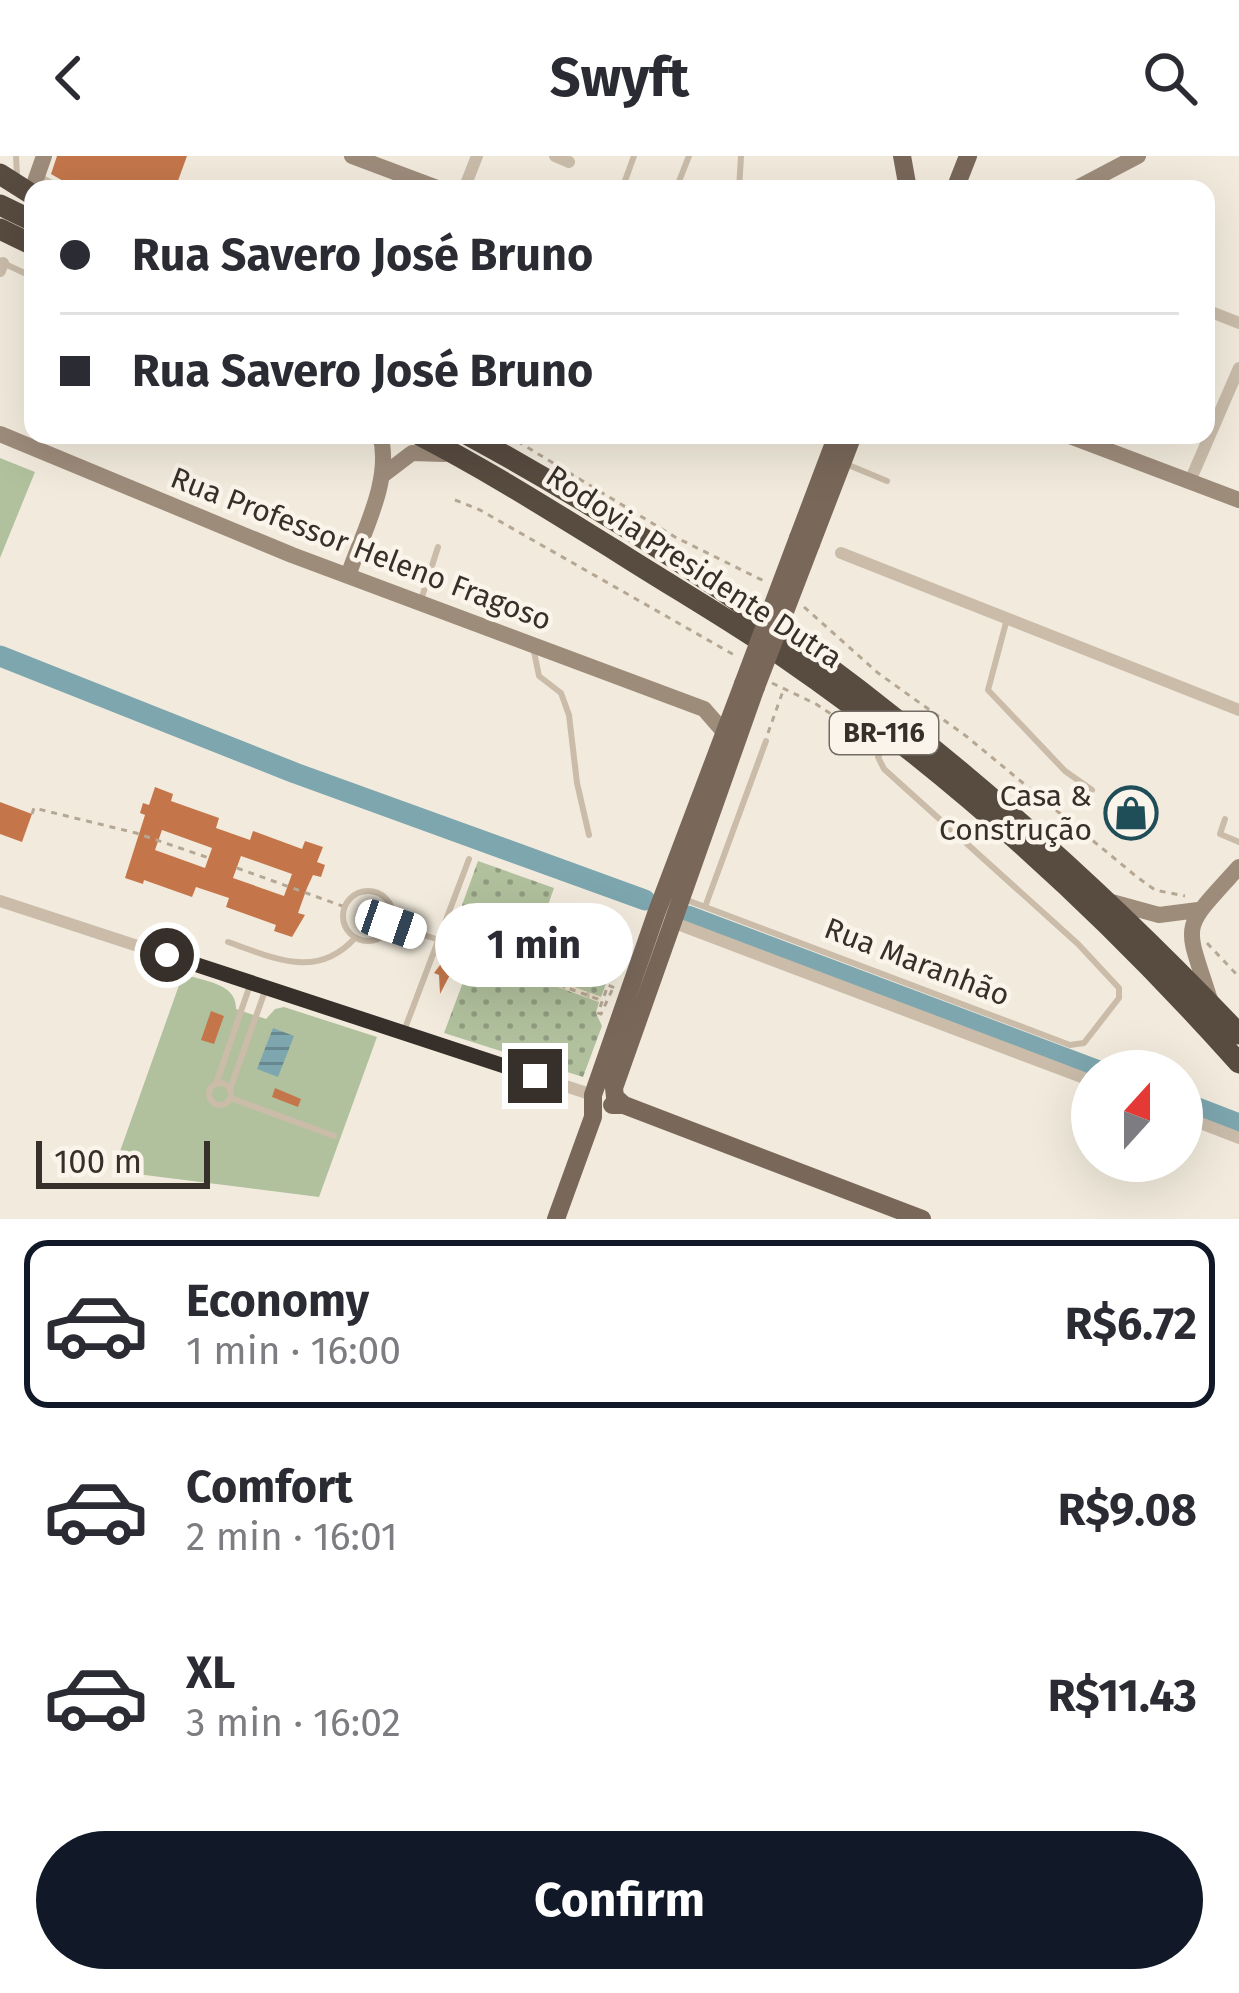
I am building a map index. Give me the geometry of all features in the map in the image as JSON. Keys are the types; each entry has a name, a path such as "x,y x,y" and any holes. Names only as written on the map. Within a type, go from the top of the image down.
{"highway":[{"name":"Rodovia Presidente Dutra","path":"436,444 731,622 1052,875 1239,1063"},
{"name":"Rodovia Presidente Dutra","path":"483,444 610,519 802,644 987,793 1108,901 1239,1034"}],"main road":[{"path":"835,444 614,1088 615,1097 624,1105 922,1219"},
{"path":"804,541 849,444"},
{"path":"556,1219 593,1117 593,1095 724,732 752,688"},
{"path":"593,1117 608,1107 624,1105"}],"street":[{"path":"352,156 416,180"},
{"path":"555,156 569,161"},
{"path":"1092,180 1138,156"},
{"path":"1215,424 1239,368"},
{"name":"Rua Professor Heleno Fragoso","path":"25,444 348,576 704,709 724,732"},
{"path":"348,576 382,476 383,444"},
{"path":"1113,444 1239,500"},
{"path":"1190,482 1206,444"},
{"path":"382,476 400,459 419,451 479,466"},
{"path":"841,553 1239,710"},
{"path":"704,709 728,705 752,688"},
{"path":"1211,1004 1190,936 1200,908 1239,867"},
{"path":"0,901 593,1095"},
{"path":"1108,901 1159,915 1200,908"},
{"name":"Rua Maranhão","path":"672,922 1071,1073"},
{"path":"1203,1124 1239,1138"}],"lane":[{"path":"16,156 23,185"},
{"path":"842,463 887,481"},
{"path":"420,603 438,547"},
{"path":"1007,619 988,690 1065,771 1092,790"},
{"path":"532,643 539,676 561,693 569,715 590,835"},
{"path":"705,907 766,741"},
{"name":"Rua Maranhão","path":"681,898 1072,1046 1086,1041 1119,998 1113,979 884,770 878,757 885,744"},
{"path":"1225,818 1220,834 1239,842"},
{"path":"404,1031 469,859"},
{"path":"227,942 295,965 337,952 355,938 379,939 391,924 389,904 376,893 360,892 345,907 344,926 355,938"},
{"path":"391,924 439,940"},
{"path":"251,982 217,1084 209,1094 212,1102 222,1106 231,1094 267,987"},
{"path":"217,1084 334,1136"}],"path":[{"path":"522,444 675,537 761,579"},
{"path":"455,500 501,521 736,656"},
{"path":"803,606 878,673 966,736 1137,877 1155,890 1191,897 1200,908"},
{"path":"752,688 784,688 885,744"},
{"path":"766,741 784,688"},
{"path":"32,814 34,808 68,815 209,858"},
{"path":"237,868 345,907"},
{"path":"1202,938 1239,977"},
{"path":"439,940 603,1001"},
{"path":"608,1017 617,992 610,989 598,1013 608,986 614,988"}],"green space":[{"path":"0,458 35,472 0,558"},
{"path":"478,861 554,888 547,908 555,933 623,957 615,980 606,984 601,997 449,941"},
{"path":"447,946 599,1002 596,1013 602,1026 583,1077 444,1033 468,969 442,958"},
{"path":"183,974 225,988 236,1009 266,1019 284,1007 377,1037 319,1197 113,1171"}],"shaded area":[{"path":"449,941 601,997 599,1002 447,946"}],"water":[{"path":"273,1028 294,1036 278,1077 257,1069"}],"building":[{"path":"57,156 187,156 178,180 62,180 51,174"},
{"path":"155,787 173,794 171,801 219,818 216,828 250,840 253,831 302,849 305,841 323,847 317,862 325,865 321,877 313,875 298,913 305,915 292,937 274,931 276,925 226,907 229,898 196,887 192,897 125,878 145,815 140,813 143,803 149,805","holes":["162,830 212,848 205,868 155,850","241,856 292,874 284,896 233,878"]},
{"path":"0,802 32,814 22,842 0,834"},
{"path":"446,957 453,960 453,969 440,994 439,975 434,973"},
{"path":"211,1011 224,1016 214,1044 201,1040"},
{"path":"275,1088 301,1099 298,1107 272,1097"}],"waterway":[{"path":"0,656 295,773 645,900"},
{"path":"688,916 1071,1060"},
{"path":"1203,1110 1239,1124"}],"place":[{"name":"Casa & Construção","path":"1131,813"}],"route":[{"path":"167,955 535,1076"}]}
